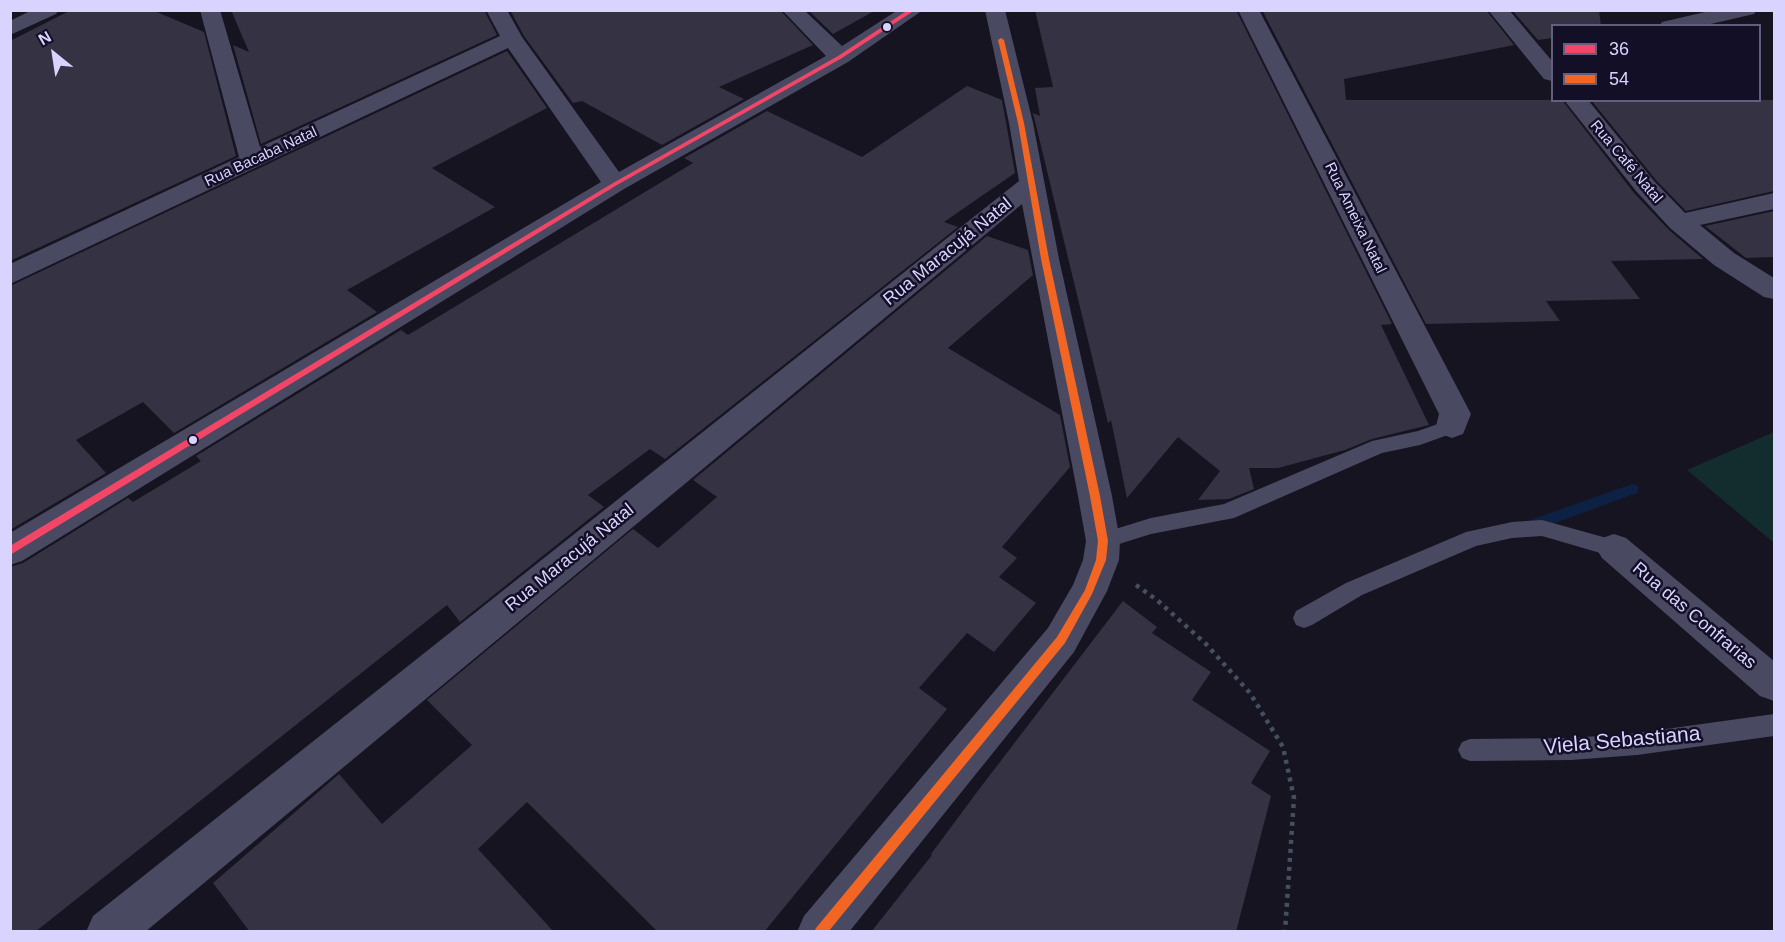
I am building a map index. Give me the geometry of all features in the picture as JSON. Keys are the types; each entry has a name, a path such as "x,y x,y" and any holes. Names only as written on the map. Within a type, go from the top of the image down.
{"street":[{"path":"10,29 49,10"},
{"path":"210,10 252,161"},
{"path":"496,10 512,39 615,184"},
{"path":"792,10 840,57"},
{"path":"10,551 615,184 840,57 913,10"},
{"path":"820,932 1060,640 1089,591 1102,551 1021,123 995,10"},
{"name":"Rua Ameixa Natal","path":"1248,10 1455,414 1452,426"},
{"path":"1498,10 1543,50 1551,71"},
{"path":"1679,24 1747,10"},
{"name":"Rua Bacaba Natal","path":"10,274 512,39"},
{"name":"Rua Café Natal","path":"1577,102 1679,222 1724,259 1774,291"},
{"name":"Rua Maracujá Natal","path":"109,932 1031,184"},
{"path":"1679,222 1774,201"},
{"name":"Rua das Confrarias","path":"1614,548 1774,684"}],"lane":[{"path":"1102,551 1151,526 1227,512 1379,447 1420,438 1452,426"},
{"path":"1304,618 1354,589 1473,538 1512,530 1542,528 1614,548"},
{"name":"Viela Sebastiana","path":"1470,750 1571,749 1637,744 1774,725"}],"path":[{"path":"1102,551 1205,643 1250,693 1283,747 1293,798 1285,932"}],"green space":[{"path":"1774,432 1774,543 1687,470"}],"building":[{"path":"71,10 152,10 204,32 236,156 10,261 10,41"},
{"path":"231,10 484,10 497,35 261,144 233,45 249,52"},
{"path":"510,10 780,10 813,45 719,87 744,99 662,145 582,101 573,103 524,36"},
{"path":"808,10 876,10 833,34"},
{"path":"1035,10 1236,10 1392,324 1381,325 1429,425 1372,439 1345,450 1278,468 1249,468 1254,489 1229,499 1198,500 1220,471 1178,437 1127,498 1111,420 1108,423 1033,113 1040,116 1035,88 1053,87"},
{"path":"1262,10 1486,10 1514,45 1344,79 1346,100 1551,100 1551,102 1564,102 1634,193 1669,230 1703,259 1611,261 1640,299 1546,301 1560,321 1426,324"},
{"path":"1512,10 1599,10 1601,24 1551,24 1551,38 1538,40"},
{"path":"507,51 547,108 432,168 495,207 347,290 377,312 174,433 143,402 76,440 106,473 10,530 10,286"},
{"path":"967,86 1002,100 1015,173 944,222 958,227 665,459 650,449 588,495 604,507 460,622 447,605 35,932 10,932 10,567 23,563 128,498 133,502 201,461 196,456 401,330 408,335 693,163 684,158 767,111 862,157"},
{"path":"1761,100 1774,100 1774,191 1686,211 1656,180 1593,102 1761,102"},
{"path":"1774,211 1774,257 1746,258 1705,226"},
{"path":"987,236 1028,250 1033,275 948,348 1060,415 1070,467 1002,547 1017,558 999,577 1036,603 994,652 967,633 919,688 947,709 764,932 658,932 527,802 478,849 554,932 250,932 213,883 339,774 382,824 472,745 427,700 633,529 658,548 717,497 693,480"},
{"path":"1123,601 1157,627 1152,633 1211,672 1192,700 1270,751 1251,783 1271,796 1236,932 871,932 932,855 977,792"}],"waterway":[{"path":"1527,527 1632,489"}],"transit line":[{"name":"36","path":"10,551 615,184 840,57 913,10"},
{"name":"54","path":"820,932 1061,640 1089,591 1101,560 1103,541 1095,496 1045,259 1021,123 1001,40"}]}
